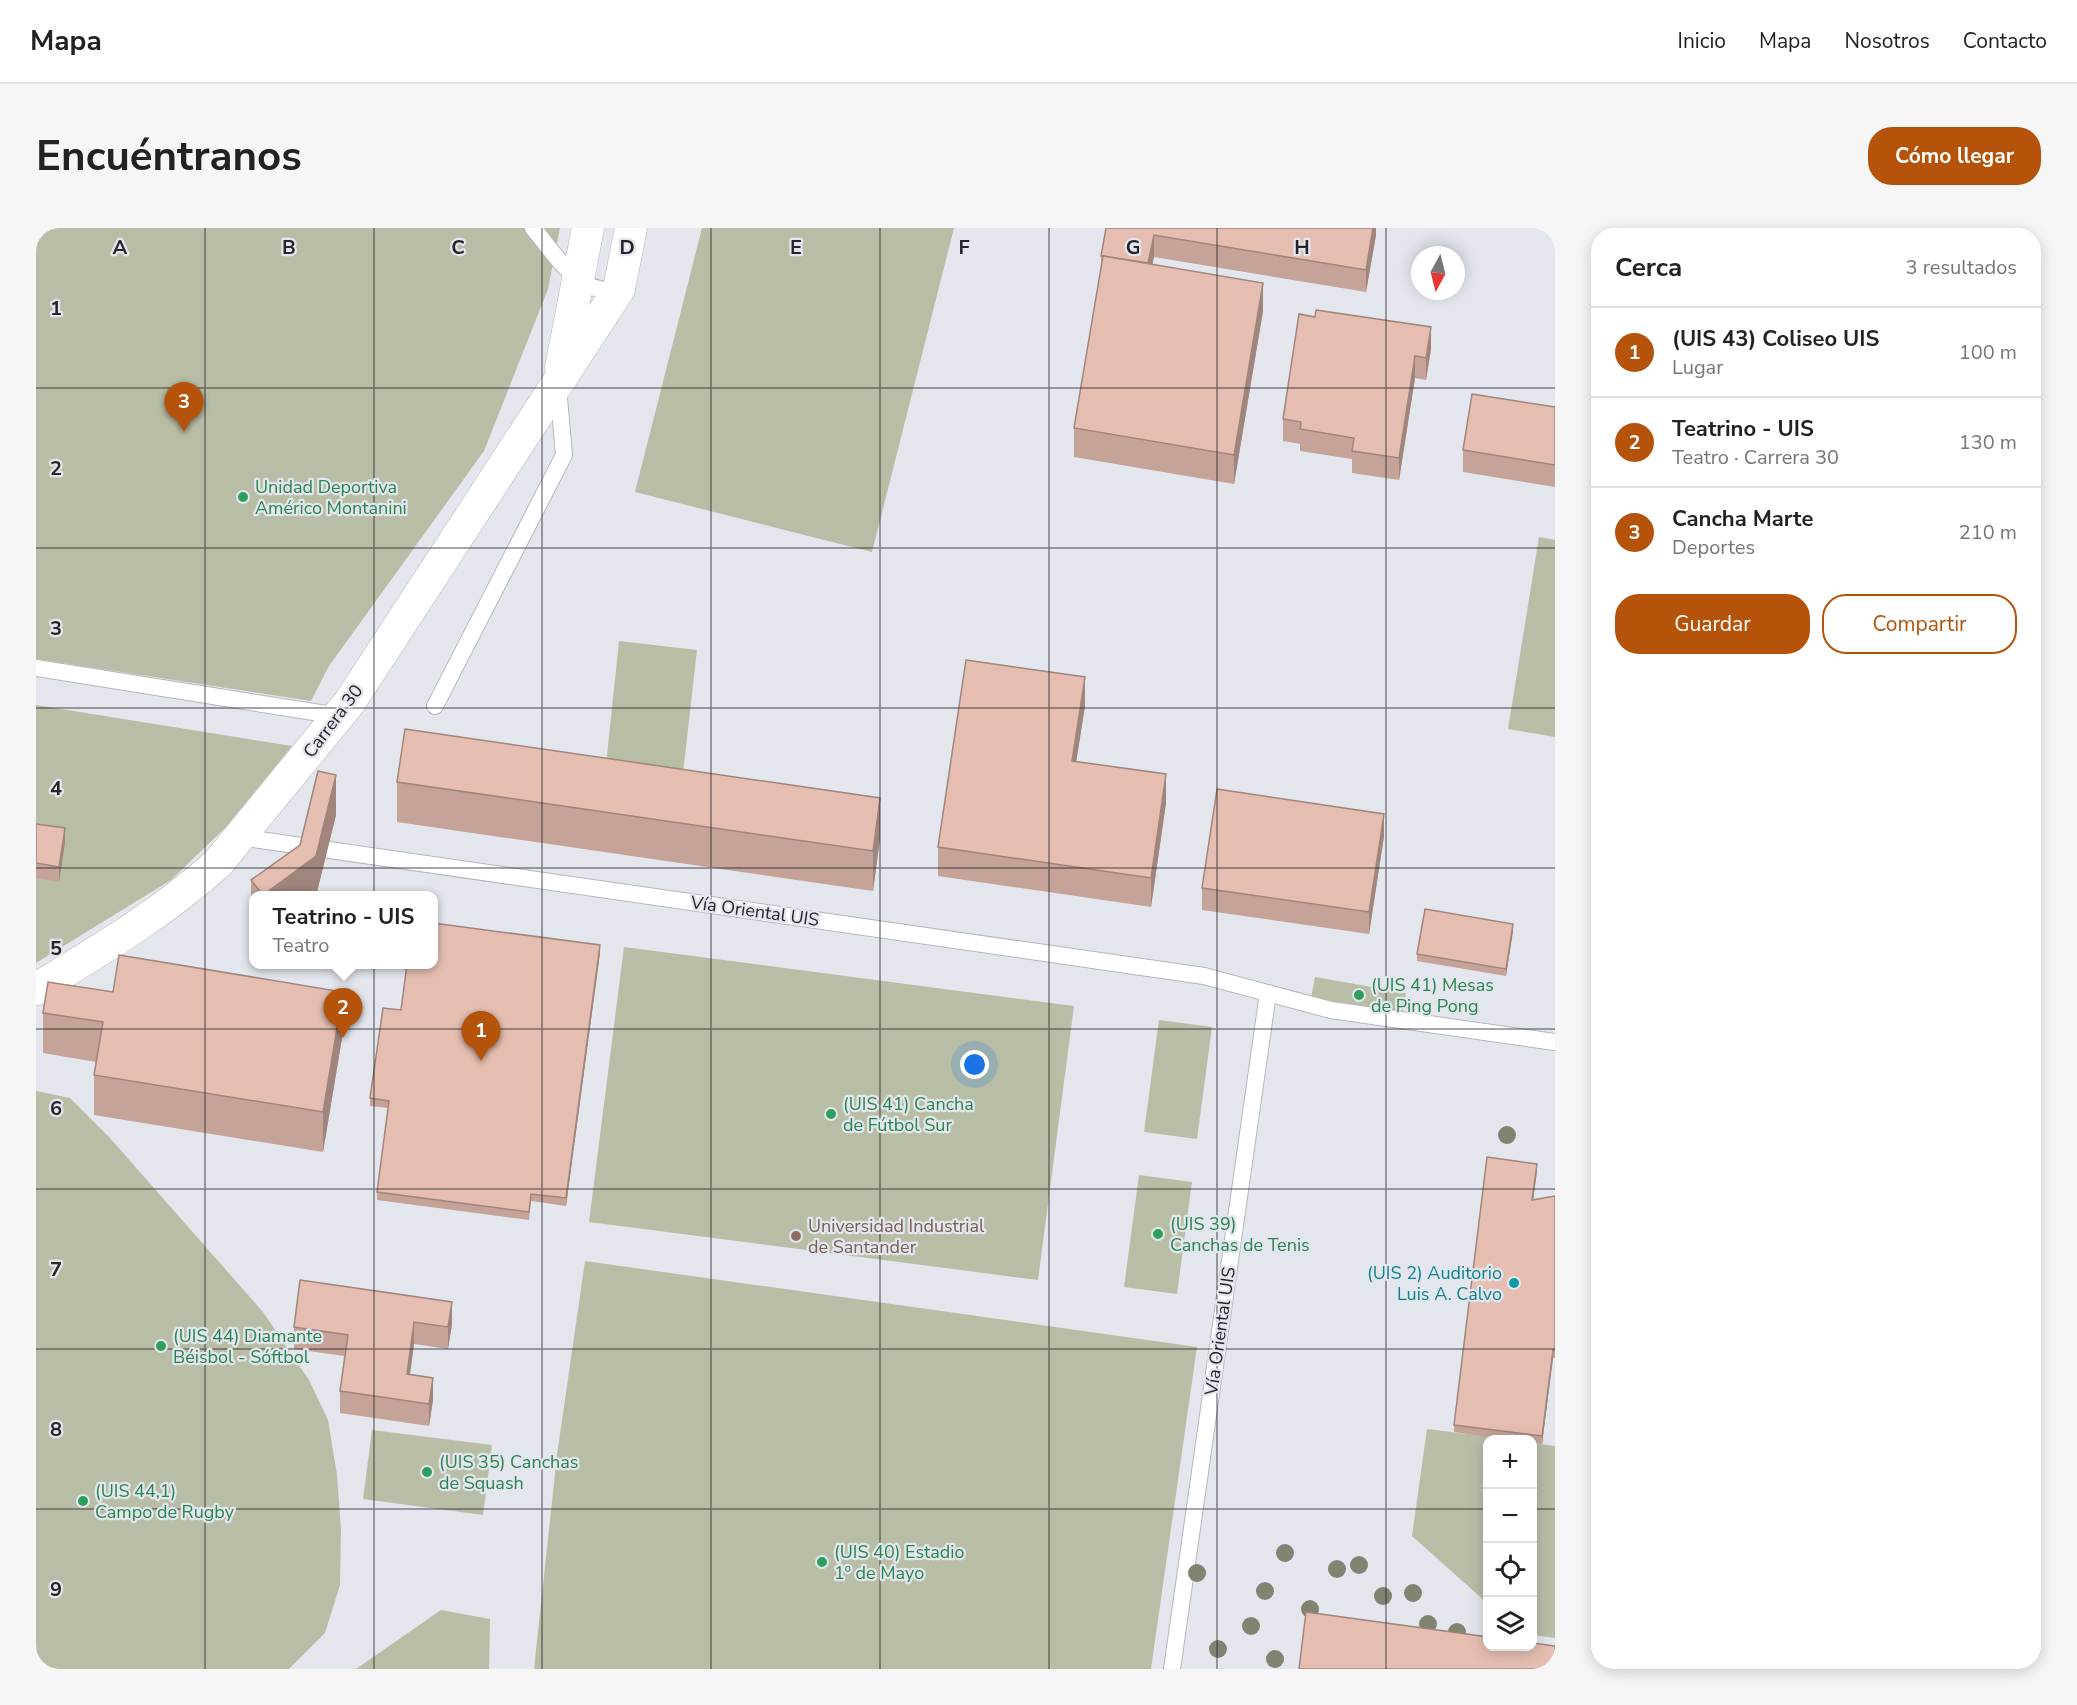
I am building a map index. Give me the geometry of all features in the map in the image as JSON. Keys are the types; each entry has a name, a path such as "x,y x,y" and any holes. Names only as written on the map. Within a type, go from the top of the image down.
{"street":[{"path":"558,384 588,228"},
{"path":"619,289 631,228"},
{"name":"Carrera 30","path":"36,989 172,903 218,863 240,837 339,716 619,289"}],"lane":[{"path":"533,228 578,281 597,291 619,289"},
{"path":"435,706 564,455 558,384"},
{"path":"36,668 339,716"},
{"name":"Vía Oriental UIS","path":"240,837 1204,976 1331,1010 1555,1042"},
{"name":"Vía Oriental UIS","path":"1172,1669 1268,993"}],"green space":[{"name":"Unidad Deportiva Américo Montanini","path":"36,228 560,228 548,289 484,451 329,666 311,701 36,659"},
{"path":"702,228 954,228 872,552 635,492"},
{"path":"1539,537 1555,540 1555,737 1508,729"},
{"path":"619,641 697,650 683,773 606,765"},
{"path":"36,705 292,746 227,826 171,880 36,963"},
{"name":"(UIS 41) Cancha de Fútbol Sur","path":"624,947 1074,1006 1038,1280 589,1222"},
{"name":"(UIS 41) Mesas de Ping Pong","path":"1315,977 1406,993 1402,1013 1311,998"},
{"path":"1159,1020 1212,1027 1197,1139 1144,1132"},
{"name":"(UIS 44) Diamante Béisbol - Sóftbol","path":"36,1091 70,1098 109,1137 263,1312 309,1380 328,1420 337,1475 341,1529 340,1585 325,1633 289,1669 36,1669"},
{"name":"(UIS 39) Canchas de Tenis","path":"1139,1175 1192,1182 1177,1294 1124,1287"},
{"name":"(UIS 40) Estadio 1º de Mayo","path":"585,1261 1197,1347 1151,1669 534,1669 557,1455"},
{"path":"1427,1429 1483,1436 1483,1599 1412,1536"},
{"name":"(UIS 35) Canchas de Squash","path":"372,1430 492,1445 483,1515 363,1499"},
{"path":"1537,1444 1555,1446 1555,1638 1537,1636"},
{"path":"441,1610 490,1619 489,1669 356,1669"}],"building":[{"path":"1106,228 1373,228 1366,270 1154,235 1148,263 1101,256"},
{"path":"1103,256 1263,283 1234,455 1074,428"},
{"path":"1316,310 1431,327 1426,358 1415,356 1399,458 1352,451 1354,438 1300,429 1301,422 1283,419 1299,314 1315,317"},
{"path":"1472,394 1555,407 1555,465 1463,450"},
{"path":"966,660 1085,677 1072,761 1166,774 1151,878 938,847"},
{"path":"405,729 880,798 873,851 397,782"},
{"path":"318,771 336,775 316,856 268,891 260,891 251,880 300,845"},
{"path":"1217,789 1384,814 1369,912 1202,888"},
{"path":"36,824 65,828 59,867 36,863"},
{"path":"1425,909 1513,924 1506,969 1417,954"},
{"path":"438,924 600,945 566,1198 531,1194 529,1212 377,1192 389,1101 370,1098 383,1008 401,1010 406,969 438,969"},
{"path":"119,955 343,992 323,1112 94,1075 103,1022 43,1013 48,982 113,992"},
{"name":"(UIS 2) Auditorio Luis A. Calvo","path":"1487,1157 1537,1164 1532,1200 1555,1196 1555,1351 1553,1350 1542,1436 1454,1425"},
{"path":"300,1280 452,1302 448,1327 414,1322 407,1374 433,1378 429,1404 340,1391 348,1335 294,1327"},
{"path":"1306,1612 1483,1636 1483,1651 1537,1651 1537,1644 1555,1646 1555,1669 1299,1669"}],"place":[{"name":"Cancha Marte","path":"184,432"},
{"name":"Unidad Deportiva Américo Montanini","path":"243,497"},
{"name":"(UIS 41) Mesas de Ping Pong","path":"1359,995"},
{"name":"Teatrino - UIS","path":"343,1038"},
{"name":"(UIS 43) Coliseo UIS","path":"481,1061"},
{"name":"(UIS 41) Cancha de Fútbol Sur","path":"831,1114"},
{"name":"(UIS 39) Canchas de Tenis","path":"1158,1234"},
{"name":"Universidad Industrial de Santander","path":"796,1236"},
{"name":"(UIS 2) Auditorio Luis A. Calvo","path":"1514,1283"},
{"name":"(UIS 44) Diamante Béisbol - Sóftbol","path":"161,1346"},
{"name":"(UIS 35) Canchas de Squash","path":"427,1472"},
{"name":"(UIS 44,1) Campo de Rugby","path":"83,1501"},
{"name":"(UIS 40) Estadio 1º de Mayo","path":"822,1562"}]}
